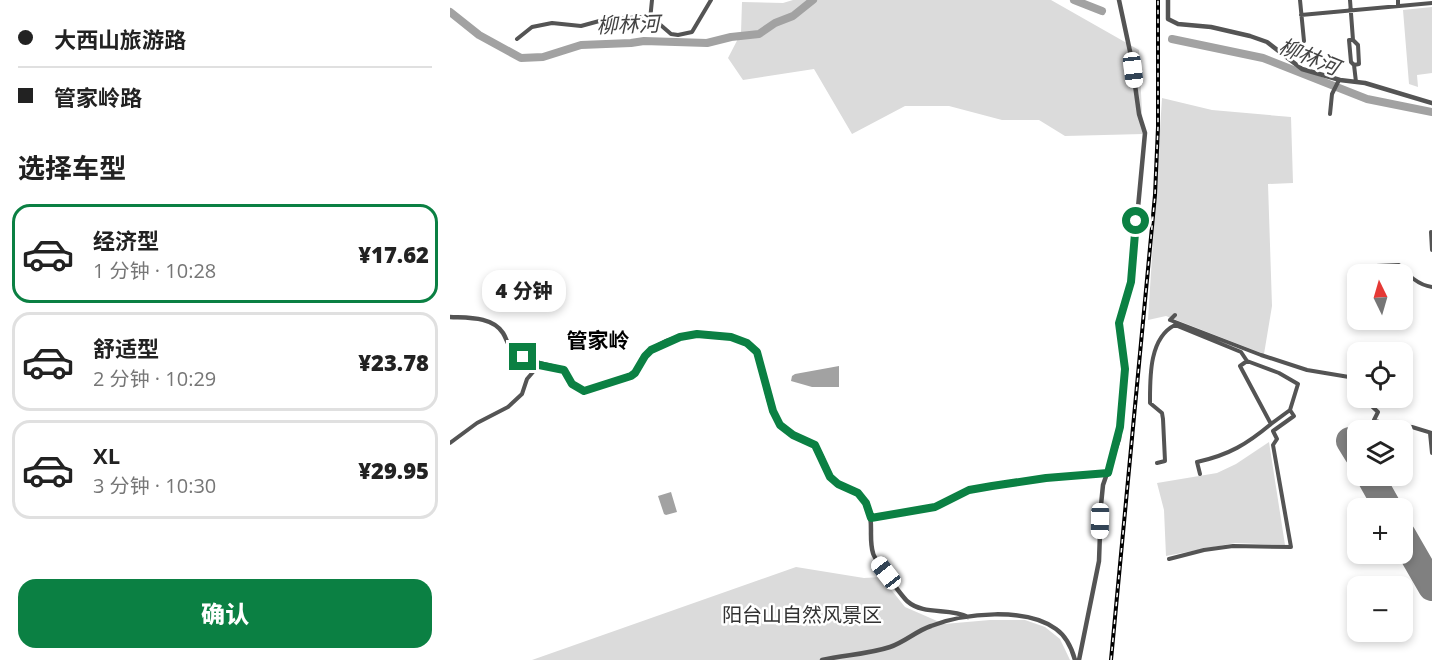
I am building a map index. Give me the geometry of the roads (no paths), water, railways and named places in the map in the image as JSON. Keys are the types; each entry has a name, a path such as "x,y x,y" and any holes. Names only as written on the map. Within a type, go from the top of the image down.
{"street":[{"path":"650,20 652,0"},
{"path":"517,39 532,27 552,23 581,26 603,20 641,17 656,21 671,34 678,35 692,32 711,0"},
{"path":"1077,660 1099,561 1102,494 1120,427 1125,369 1119,323 1131,282 1145,133 1139,114 1131,56 1119,0"},
{"path":"1168,0 1168,19 1178,24 1211,27 1267,42 1302,69 1338,81 1356,82 1432,103"},
{"path":"1300,0 1304,41"},
{"path":"1350,0 1353,40 1358,45 1359,64 1354,65"},
{"path":"1398,0 1398,6"},
{"path":"1301,15 1398,6 1407,3 1432,3"},
{"path":"1353,40 1349,40 1356,82"},
{"path":"1330,114 1332,94 1338,81"},
{"path":"1431,232 1432,250"},
{"path":"1413,279 1420,285 1432,287"},
{"path":"1175,315 1170,320 1261,354 1307,369 1347,376"},
{"path":"450,317 473,318 493,323 503,333 513,352 539,365 564,370 578,389 588,391 635,373 651,350 677,337 697,334 740,339 757,352 773,411 780,425 793,435 815,445 830,477 838,484 858,493 866,503 871,518 874,556 908,602 926,610 946,611 968,617"},
{"path":"1157,463 1165,461 1163,419 1162,413 1150,403 1150,381 1157,343 1166,330 1175,325 1241,352 1247,361 1279,372 1298,384 1290,410 1236,450 1220,457 1197,462 1200,474"},
{"path":"1247,361 1240,366 1271,424"},
{"path":"450,443 477,423 508,407 522,394 527,379 539,365"},
{"path":"1374,408 1378,412 1374,420 1387,425 1412,427 1431,433 1432,453"},
{"path":"1169,559 1204,550 1233,546 1291,547 1273,445 1276,439 1273,431 1294,416 1290,410"},
{"path":"871,518 935,507 969,490 1046,478 1108,473"},
{"path":"822,660 887,648 931,626 968,617 1007,615 1032,618 1058,630 1077,660"},
{"path":"1068,644 1076,646 1082,644"}],"waterway":[{"name":"柳林河","path":"450,12 479,35 521,58 543,57 581,45 644,41 707,43 731,37 759,34 775,23 793,16 813,0"},
{"name":"柳林河","path":"1074,0 1102,11"},
{"name":"柳林河","path":"1172,39 1263,58 1367,99 1432,112"}],"railway":[{"path":"1111,660 1155,195 1158,127 1158,0"}],"district":[{"name":"管家岭","path":"598,341"}],"park label":[{"name":"阳台山自然风景区","path":"802,615"}]}
